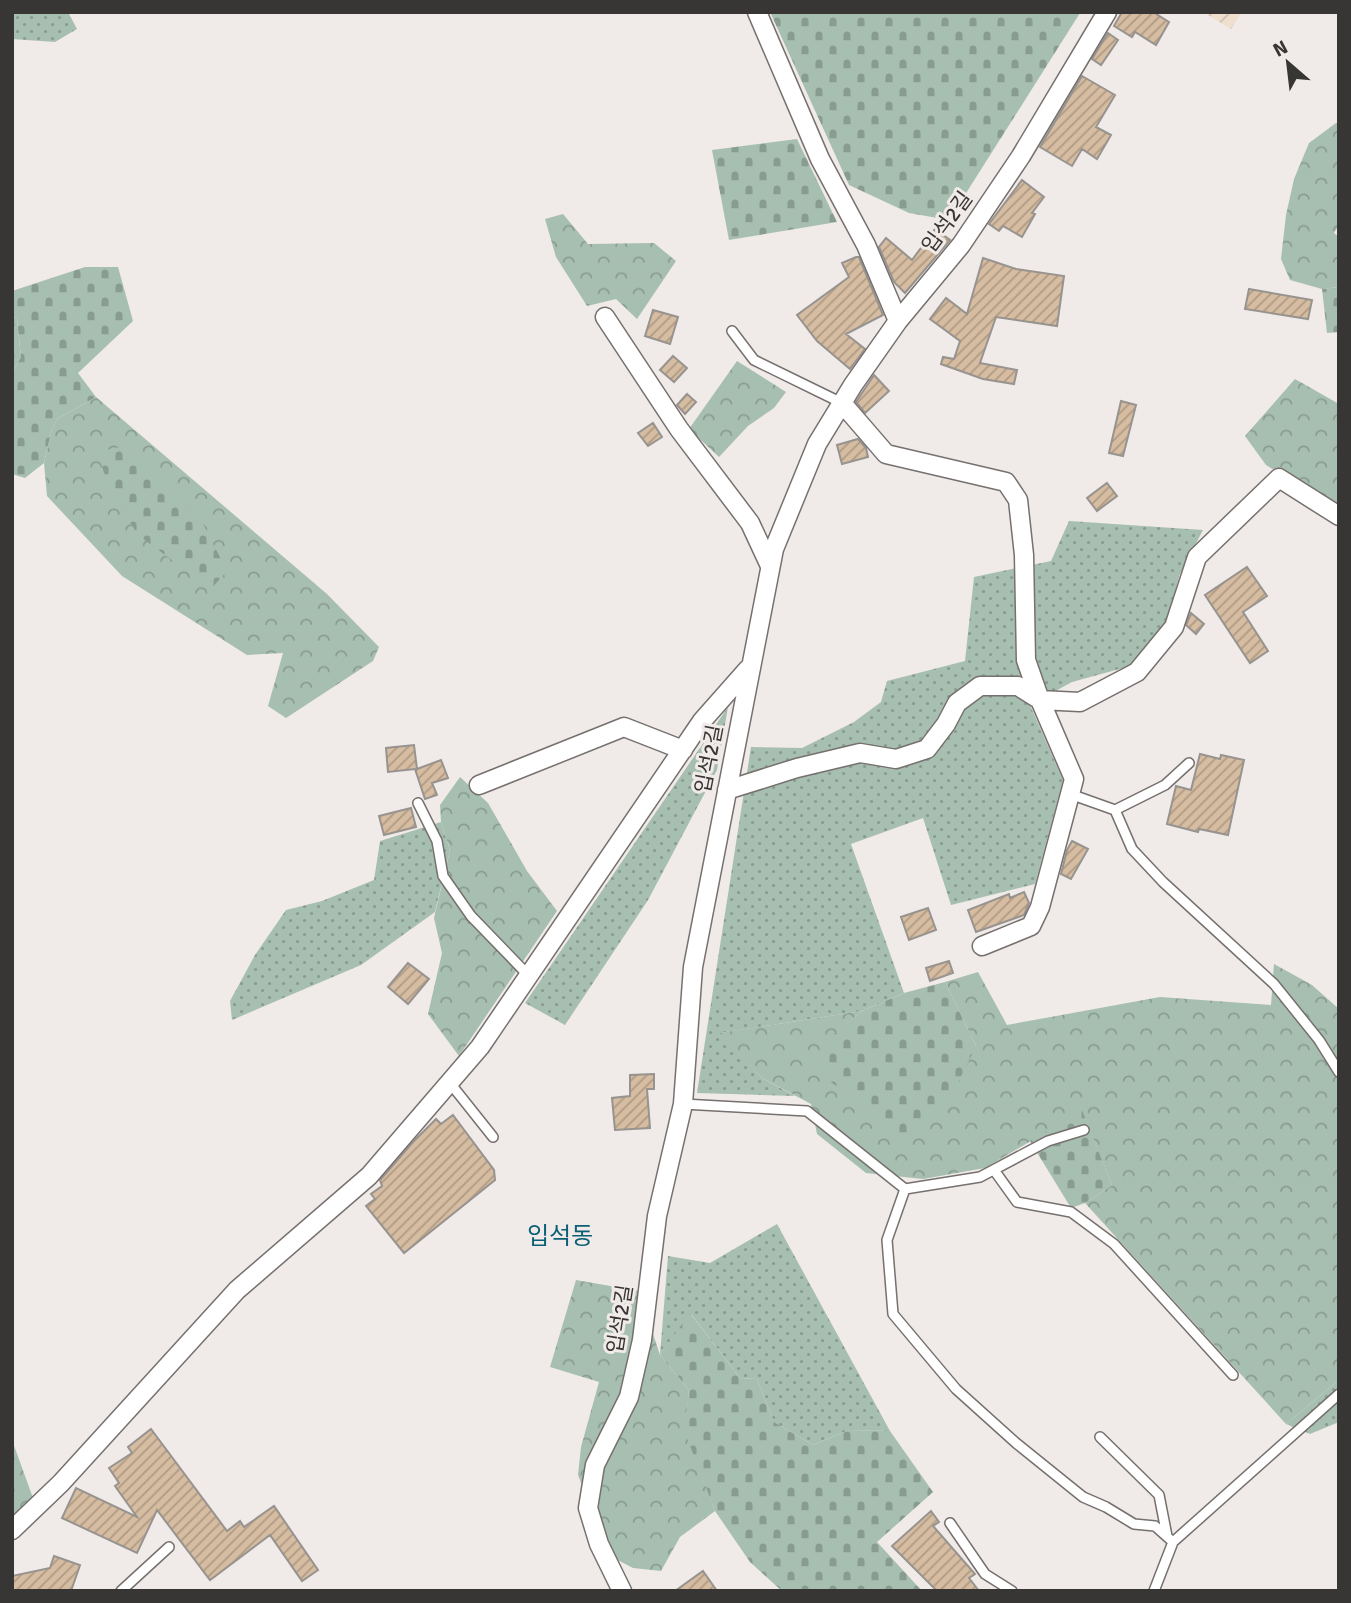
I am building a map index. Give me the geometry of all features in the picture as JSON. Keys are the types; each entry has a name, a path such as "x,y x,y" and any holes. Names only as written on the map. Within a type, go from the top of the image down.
{"street":[{"path":"757,12 820,159 866,245 898,321"},
{"name":"입석2길","path":"622,1591 599,1544 588,1508 595,1465 629,1397 640,1352 657,1216 683,1104 693,967 774,550 817,444 842,403 898,321 968,233 1021,156 1107,12"},
{"path":"605,317 678,429 750,523 770,566"},
{"path":"842,403 886,454 1006,482 1018,500 1024,555 1026,660 1074,779 1040,907 1031,926 982,946"},
{"path":"727,790 797,768 859,753 896,759 927,749 946,724 957,703 981,686 1018,686 1040,700 1080,702 1137,672 1174,627 1197,557 1279,478 1339,516"},
{"path":"12,1530 61,1483 237,1290 369,1176 450,1083 480,1047 702,721 750,668"},
{"path":"480,785 624,727 682,750"}],"lane":[{"path":"732,331 754,360 842,403"},
{"path":"1070,794 1115,810 1165,785 1189,763"},
{"path":"418,803 437,841 443,876 471,916 529,976"},
{"path":"1115,810 1132,849 1163,882 1275,984 1319,1040 1339,1072"},
{"path":"450,1083 493,1137"},
{"path":"683,1104 807,1111 905,1189 980,1177 1048,1141 1084,1130"},
{"path":"994,1170 1017,1202 1071,1212 1114,1244 1233,1375"},
{"path":"905,1189 887,1240 893,1314 956,1389 1083,1497 1134,1524 1155,1526 1170,1539"},
{"path":"1170,1539 1339,1394"},
{"path":"1100,1437 1159,1495 1170,1539 1154,1591"},
{"path":"950,1523 985,1574 1012,1591"},
{"path":"121,1591 169,1547"}],"shaded area":[{"path":"1203,12 1242,12 1231,29"}],"green space":[{"path":"12,12 68,12 77,29 55,42 12,39"},
{"path":"770,12 1080,13 949,220 909,213 849,185"},
{"path":"1339,123 1339,225 1334,233 1339,237 1339,287 1322,289 1290,280 1281,259 1286,215 1294,179 1309,143"},
{"path":"797,139 837,222 729,240 712,150"},
{"path":"563,214 588,244 654,243 676,261 637,319 616,299 587,306 556,257 545,219"},
{"path":"85,267 118,267 133,321 78,373 96,397 57,419 44,463 25,478 12,474 12,374 21,357 17,319 12,315 12,291"},
{"path":"1339,287 1339,332 1327,333 1322,289"},
{"path":"12,315 17,319 21,357 12,374"},
{"path":"737,361 786,392 774,408 748,426 719,457 689,429"},
{"path":"1295,379 1339,404 1339,510 1266,465 1245,436"},
{"path":"96,397 327,594 379,647 373,661 286,718 268,706 283,653 247,655 122,576 47,496 44,463 52,429 57,419"},
{"path":"120,447 203,524 227,571 211,589 138,535 110,490 97,452"},
{"path":"1069,521 1203,530 1179,576 1166,629 1134,665 1072,682 1030,705 1063,780 1035,884 951,905 923,818 851,844 904,993 862,1011 720,1033 762,1078 795,1096 697,1093 751,747 802,748 854,722 881,702 887,681 965,661 974,577 1051,561"},
{"path":"728,707 717,770 648,900 565,1025 525,1003"},
{"path":"460,777 488,803 527,871 557,911 459,1056 428,1014 442,953 434,918 450,850 441,822 440,805"},
{"path":"441,822 450,850 435,912 361,965 232,1020 230,1001 255,955 286,910 322,901 374,880 380,841"},
{"path":"1274,964 1312,985 1339,1009 1339,1380 1286,1424 1085,1203 1112,1185 1082,1111 985,1168 923,1179 866,1173 817,1134 811,1104 762,1078 719,1033 862,1011 825,1042 976,1046 945,982 978,972 1007,1025 1160,997 1271,1005"},
{"path":"945,982 976,1046 954,1091 912,1139 900,1136 872,1111 825,1078 824,1042 862,1011 904,993"},
{"path":"1082,1110 1112,1185 1085,1203 1071,1208 1030,1141"},
{"path":"777,1224 890,1431 849,1430 813,1445 774,1422 757,1379 740,1378 691,1314 660,1355 668,1256 710,1263"},
{"path":"576,1280 639,1291 660,1355 689,1390 685,1430 715,1511 680,1537 661,1571 633,1568 610,1556 578,1475 581,1447 599,1382 550,1367"},
{"path":"690,1313 740,1378 757,1379 774,1422 813,1445 849,1430 890,1431 933,1492 877,1542 922,1591 782,1591 750,1562 715,1511 684,1430 689,1390 660,1355"},
{"path":"1339,1380 1339,1422 1310,1434 1286,1424"},
{"path":"12,1440 33,1498 12,1521"}],"building":[{"path":"1122,12 1153,12 1169,22 1156,45 1135,32 1132,37 1114,26"},
{"path":"1108,33 1118,40 1101,65 1092,59"},
{"path":"1082,76 1115,95 1096,127 1111,135 1097,159 1082,149 1072,166 1040,147"},
{"path":"1022,180 1044,197 1032,213 1035,214 1022,237 1003,226 999,231 989,224"},
{"path":"935,229 950,240 905,293 894,282 879,247 886,238 912,260"},
{"path":"859,257 883,315 846,334 865,349 850,369 817,341 797,315 849,277 842,263"},
{"path":"983,258 1016,269 1064,276 1057,326 996,317 980,363 1017,370 1014,384 983,379 941,364 943,357 954,359 960,341 930,319 946,298 967,314"},
{"path":"1249,289 1312,300 1308,319 1245,309"},
{"path":"653,310 678,317 670,344 645,336"},
{"path":"673,356 687,368 674,382 660,370"},
{"path":"874,375 889,391 865,413 856,402"},
{"path":"687,394 696,402 685,414 677,405"},
{"path":"1121,401 1136,405 1123,456 1109,453"},
{"path":"653,423 662,437 648,446 638,433"},
{"path":"858,439 866,448 868,457 842,464 837,445"},
{"path":"1107,483 1117,496 1097,511 1087,498"},
{"path":"1247,567 1267,596 1243,612 1268,651 1250,663 1205,595"},
{"path":"1191,613 1204,624 1196,634 1186,625"},
{"path":"414,745 417,769 441,760 448,778 432,783 437,795 425,799 415,769 388,772 386,748"},
{"path":"1200,754 1220,759 1221,755 1244,760 1228,835 1199,829 1198,832 1167,824 1176,786 1191,790"},
{"path":"411,808 416,827 384,835 379,816"},
{"path":"1072,841 1088,849 1071,879 1061,874"},
{"path":"1024,892 1029,903 1024,915 976,932 968,910 1009,894 1010,898"},
{"path":"928,908 936,930 909,940 901,917"},
{"path":"949,961 953,973 930,981 926,968"},
{"path":"408,963 429,979 408,1004 388,987"},
{"path":"654,1074 654,1089 647,1089 650,1128 615,1130 612,1098 630,1096 630,1075"},
{"path":"453,1115 494,1170 495,1180 404,1253 366,1206 375,1199 371,1194 382,1186 380,1180 413,1142 436,1119 441,1124"},
{"path":"151,1429 227,1531 240,1521 244,1527 274,1506 318,1570 302,1581 270,1535 210,1580 157,1510 137,1553 62,1518 76,1488 137,1517 115,1486 119,1483 109,1468 132,1453 128,1447"},
{"path":"931,1511 939,1522 933,1526 975,1574 969,1578 979,1591 937,1591 892,1546"},
{"path":"54,1556 80,1565 71,1591 12,1591 12,1576 50,1568"},
{"path":"703,1571 717,1591 675,1591"}],"district":[{"name":"입석동","path":"560,1236"}]}
